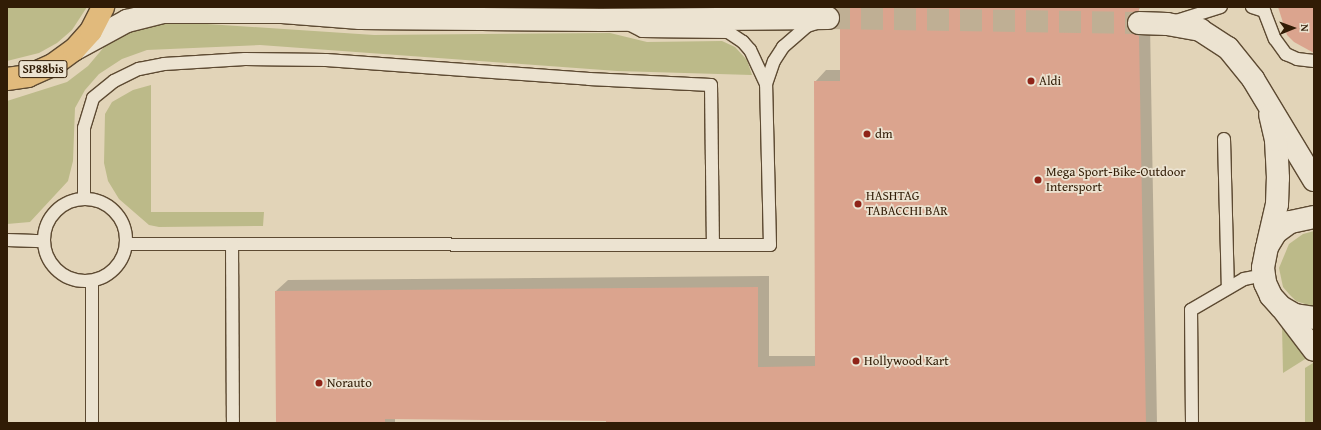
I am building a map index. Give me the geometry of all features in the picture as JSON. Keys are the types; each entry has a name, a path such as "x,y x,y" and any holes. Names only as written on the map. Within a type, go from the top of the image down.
{"main road":[{"name":"SP88bis","path":"7,79 28,76 53,65 74,50 90,31 103,7"}],"street":[{"path":"74,50 103,32 145,15 164,12 276,9 360,18 618,20 828,18"},
{"path":"1139,23 1166,24 1200,30 1228,48 1241,61 1314,180"},
{"path":"1267,102 1276,140 1278,178 1277,204 1267,247 1264,275 1271,296 1314,350"},
{"path":"1267,247 1276,232 1290,222 1314,217"},
{"path":"1281,307 1295,315 1314,318"}],"lane":[{"path":"360,18 428,7"},
{"path":"791,7 828,18"},
{"path":"1166,24 1221,7"},
{"path":"1252,7 1264,11 1275,39 1286,54 1297,59 1314,61"},
{"path":"126,244 770,245 766,84 774,61 783,46 807,26 828,18"},
{"path":"618,20 642,31 728,32 743,42 750,50 766,84"},
{"path":"84,198 84,128 93,98 114,81 139,69 164,64 245,59 326,60 536,76 711,85 713,245"},
{"path":"1224,139 1228,288"},
{"path":"84,198 98,200 110,207 119,217 125,230 126,244 115,268 105,276 92,281 78,281 65,276 53,267 46,255 43,241 45,228 60,206 71,200 84,198"},
{"path":"7,240 43,241"},
{"path":"232,244 233,423"},
{"path":"1192,423 1191,310 1244,279 1264,275"},
{"path":"92,281 92,423"}],"shaded area":[{"path":"7,7 87,7 72,30 57,43 39,53 7,61"},
{"path":"162,23 192,23 374,35 610,33 647,42 722,41 735,47 747,60 752,75 617,71 260,45 147,50 122,59 99,74 85,90 75,108 73,161 68,181 30,222 7,224 7,101 67,82 88,66 115,34"},
{"path":"151,85 151,212 264,212 263,226 159,227 149,225 119,199 108,181 104,163 105,114 112,102 133,90"},
{"path":"1314,231 1314,307 1296,301 1289,294 1283,287 1279,268 1289,244 1303,234"},
{"path":"1282,325 1310,356 1283,373"},
{"path":"1313,363 1314,423 1305,423 1305,368"}],"building":[{"path":"840,7 1139,7 1139,11 1129,16 1127,23 1132,33 1139,36 1146,423 606,423 606,421 385,419 385,423 276,423 275,291 758,287 758,367 815,366 814,81 840,81"},
{"path":"1278,7 1314,7 1314,53 1294,42 1287,35"}],"tunnel":[{"path":"828,18 1139,23"}],"place":[{"name":"Aldi","path":"1031,81"},
{"name":"dm","path":"867,134"},
{"name":"Mega Sport-Bike-Outdoor Intersport","path":"1038,180"},
{"name":"HASHTAG TABACCHI BAR","path":"858,204"},
{"name":"Hollywood Kart","path":"856,361"},
{"name":"Norauto","path":"319,383"}]}
